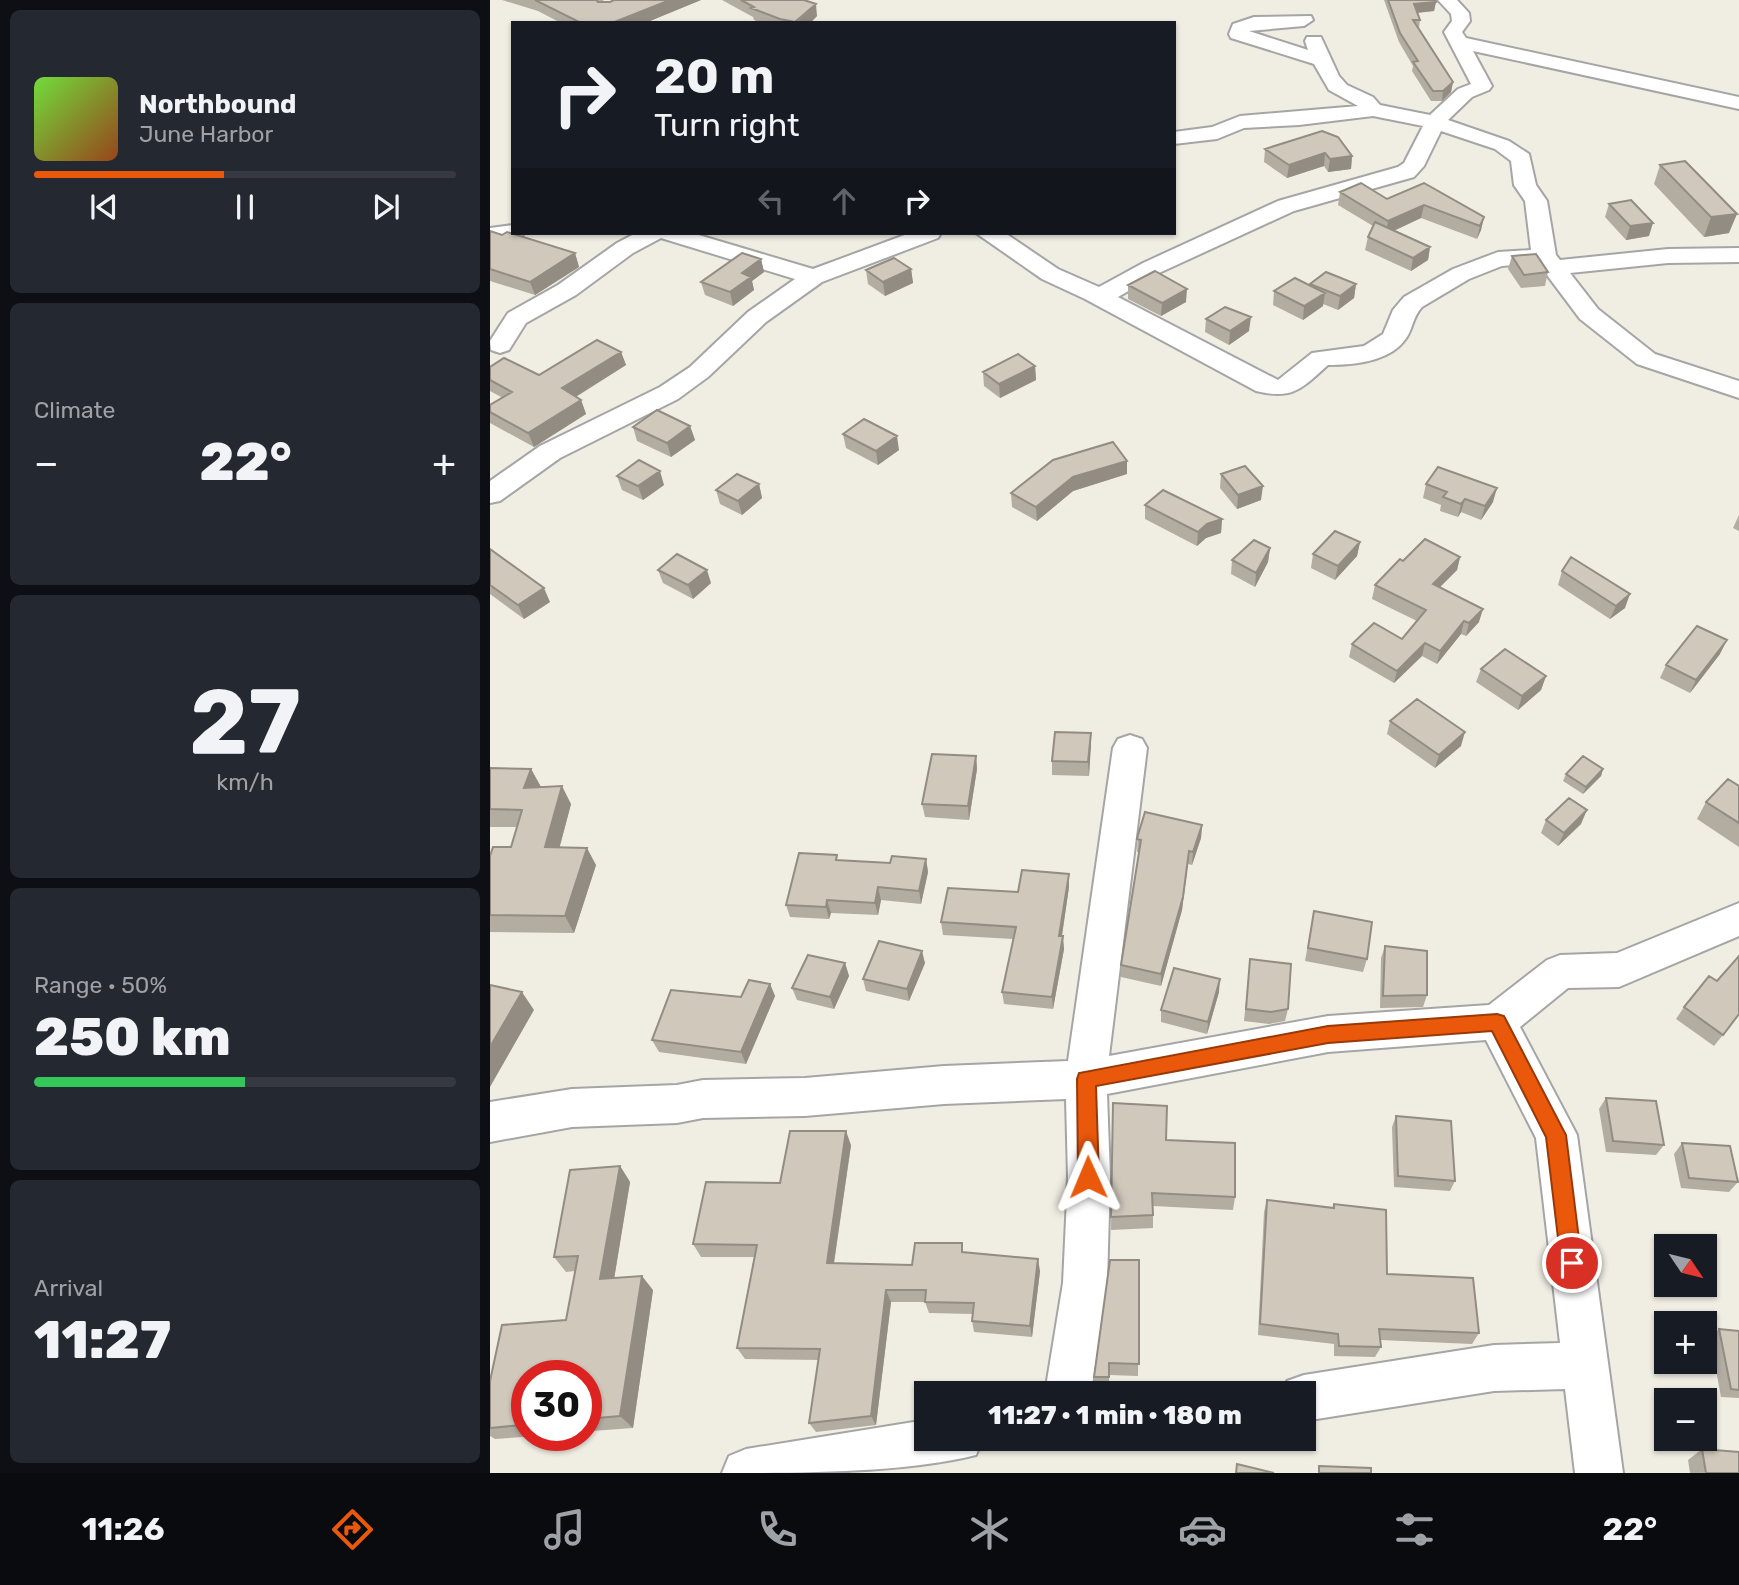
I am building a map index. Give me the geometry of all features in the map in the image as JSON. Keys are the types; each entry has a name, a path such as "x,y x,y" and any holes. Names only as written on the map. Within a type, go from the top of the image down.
{"street":[{"path":"1291,0 1304,20 1335,84 1342,91 1363,99 1373,110"},
{"path":"1100,297 1152,268 1286,206 1406,172 1413,166 1435,122 1465,93 1482,86 1453,32 1461,21 1460,13 1447,0"},
{"path":"1304,20 1254,23 1240,29 1238,34 1322,60"},
{"path":"1459,42 1739,103"},
{"path":"1176,138 1217,133 1240,122 1299,119 1373,110 1435,122 1502,145 1521,159 1525,185 1536,201 1549,262 1589,314 1646,359 1739,390"},
{"path":"490,235 511,232"},
{"path":"500,345 508,314 567,290 625,248 649,235"},
{"path":"675,235 814,277"},
{"path":"490,494 550,452 669,393 699,372 757,317 814,277 925,235"},
{"path":"991,235 1008,243 1050,274 1100,297 1265,385 1278,388 1291,385 1321,358 1361,354 1394,338 1405,310 1413,302 1461,274 1498,259 1549,262 1739,255"},
{"path":"1070,1381 1085,1283 1088,1177 1086,1079 1129,748"},
{"path":"490,1122 572,1108 677,1104 703,1098 804,1097 944,1085 1086,1079 1328,1034 1497,1022 1560,972 1619,970 1739,919"},
{"path":"1497,1022 1556,1135 1599,1473"},
{"path":"1316,1396 1494,1368 1584,1365"},
{"path":"746,1473 914,1445"}],"building":[{"path":"535,0 670,0 617,21 577,21"},
{"path":"741,0 804,0 816,4 796,21 780,19 751,8 754,7"},
{"path":"1388,0 1435,0 1436,2 1414,4 1420,20 1413,20 1453,82 1443,91 1433,91 1413,62 1418,61 1400,33"},
{"path":"1322,131 1338,137 1352,156 1330,159 1325,153 1289,165 1265,149"},
{"path":"1685,161 1737,214 1711,217 1660,165"},
{"path":"1361,183 1387,199 1424,183 1484,217 1480,226 1424,205 1388,221 1340,192"},
{"path":"1631,200 1653,223 1630,226 1609,204"},
{"path":"1375,222 1430,247 1413,258 1368,237"},
{"path":"490,231 502,235 507,232 575,253 530,282 490,269"},
{"path":"742,253 761,259 742,273 751,277 730,292 701,282"},
{"path":"1536,254 1548,272 1524,275 1512,256"},
{"path":"894,258 911,269 883,282 866,270"},
{"path":"1155,271 1187,289 1162,303 1128,285"},
{"path":"1326,272 1356,284 1340,296 1310,284"},
{"path":"1295,278 1325,293 1304,306 1274,291"},
{"path":"1225,307 1251,317 1230,331 1206,319"},
{"path":"597,340 621,352 562,388 581,400 528,433 490,412 490,405 512,392 490,380 490,367 504,358 539,375"},
{"path":"1018,354 1035,366 999,384 983,372"},
{"path":"657,410 690,426 667,443 633,427"},
{"path":"864,419 897,436 876,451 843,434"},
{"path":"1113,442 1127,461 1073,477 1036,507 1011,493 1053,460"},
{"path":"639,460 660,471 638,486 617,476"},
{"path":"1245,466 1263,486 1238,495 1221,474"},
{"path":"1438,467 1497,488 1485,506 1465,499 1461,504 1443,497 1447,492 1426,484"},
{"path":"737,474 759,484 738,501 716,490"},
{"path":"1163,490 1222,519 1207,524 1198,532 1145,505"},
{"path":"1335,531 1360,542 1338,566 1313,554"},
{"path":"1425,539 1460,557 1433,584 1483,609 1469,623 1464,621 1440,651 1425,643 1397,671 1352,644 1374,623 1402,639 1426,610 1375,585 1400,559 1403,561"},
{"path":"1254,540 1270,548 1256,573 1232,560"},
{"path":"490,549 544,588 518,605 490,585"},
{"path":"677,554 707,570 688,585 658,570"},
{"path":"1571,557 1630,594 1616,606 1562,571"},
{"path":"1697,626 1727,640 1696,680 1666,665"},
{"path":"1505,649 1546,676 1522,696 1481,669"},
{"path":"1417,699 1465,732 1439,755 1390,721"},
{"path":"1055,732 1091,733 1088,762 1052,761"},
{"path":"932,754 976,756 968,806 922,804"},
{"path":"1583,756 1603,769 1586,787 1566,774"},
{"path":"490,768 531,769 524,788 562,786 545,847 587,848 565,916 490,915 490,856 493,847 511,847 522,810 490,809"},
{"path":"1728,779 1739,786 1739,823 1706,802"},
{"path":"1569,798 1587,810 1564,833 1546,820"},
{"path":"1145,812 1202,825 1193,852 1189,851 1183,897 1161,974 1121,965 1141,840 1137,839"},
{"path":"799,853 837,855 836,860 890,863 892,856 926,859 919,891 878,887 875,903 827,900 826,907 786,905"},
{"path":"1022,870 1069,874 1059,936 1063,936 1052,997 1002,992 1016,927 941,922 948,888 1018,892"},
{"path":"1314,911 1372,922 1367,959 1308,948"},
{"path":"879,941 922,951 907,989 863,979"},
{"path":"1385,946 1427,951 1427,995 1383,996"},
{"path":"808,955 845,963 830,997 792,988"},
{"path":"1739,956 1739,1014 1723,1035 1684,1007 1709,976 1717,981"},
{"path":"1250,959 1291,964 1288,1009 1271,1012 1246,1009"},
{"path":"1174,968 1220,979 1208,1022 1161,1010"},
{"path":"749,980 770,984 741,1052 652,1040 671,990 741,997"},
{"path":"490,985 522,992 490,1047"},
{"path":"1606,1098 1656,1101 1664,1145 1613,1141"},
{"path":"1113,1103 1167,1106 1166,1140 1235,1143 1235,1197 1152,1193 1153,1215 1111,1217"},
{"path":"1396,1116 1451,1121 1455,1181 1398,1176"},
{"path":"790,1131 846,1131 827,1263 912,1265 915,1243 962,1243 962,1252 1038,1259 1030,1326 972,1321 974,1303 925,1302 926,1290 886,1290 871,1416 809,1423 820,1349 737,1348 757,1245 693,1244 706,1182 780,1183"},
{"path":"1682,1143 1730,1146 1738,1182 1689,1178"},
{"path":"620,1166 600,1279 642,1276 620,1416 602,1418 602,1360 511,1360 511,1426 490,1428 490,1381 502,1325 566,1320 578,1256 554,1257 570,1170"},
{"path":"1267,1200 1334,1208 1334,1204 1386,1210 1387,1274 1473,1278 1479,1333 1379,1329 1381,1347 1339,1346 1338,1334 1260,1324"},
{"path":"1110,1260 1139,1260 1139,1364 1109,1363 1109,1377 1094,1377"},
{"path":"1719,1329 1739,1331 1739,1390 1731,1389"},
{"path":"1702,1451 1739,1452 1739,1473 1706,1473"},
{"path":"1237,1464 1274,1473 1236,1473"},
{"path":"1319,1466 1371,1468 1371,1473 1319,1473"}],"route":[{"path":"1088,1177 1086,1079 1328,1034 1497,1022 1556,1135 1572,1263"}]}
